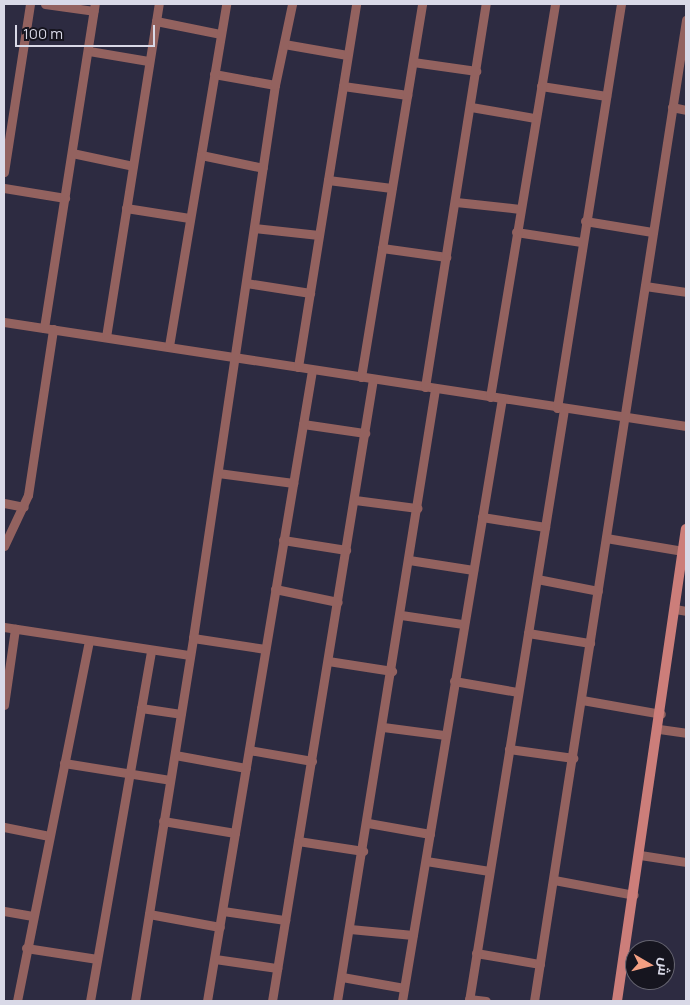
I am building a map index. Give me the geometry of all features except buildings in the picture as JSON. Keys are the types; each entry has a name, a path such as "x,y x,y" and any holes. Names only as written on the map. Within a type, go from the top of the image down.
{"street":[{"path":"4,172 30,4"},
{"path":"4,546 24,507 65,198 95,7 45,4"},
{"path":"106,338 148,61 159,4"},
{"path":"169,346 226,4"},
{"path":"135,1001 194,638 275,85 292,4"},
{"path":"298,368 356,4"},
{"path":"361,377 422,4"},
{"path":"425,387 456,202 486,4"},
{"path":"490,397 555,4"},
{"path":"486,1001 469,1000 545,527 584,221 621,4"},
{"path":"534,1001 606,538 627,417 652,232 686,20"},
{"path":"156,21 220,34"},
{"path":"284,44 347,55"},
{"path":"89,51 148,61"},
{"path":"413,62 476,71"},
{"path":"214,74 275,85"},
{"path":"343,86 407,95"},
{"path":"541,86 606,96"},
{"path":"471,107 535,118"},
{"path":"672,107 686,110"},
{"path":"72,153 133,166"},
{"path":"200,155 263,168"},
{"path":"328,180 391,188"},
{"path":"4,188 65,198"},
{"path":"456,202 520,209"},
{"path":"126,208 189,218"},
{"path":"584,221 652,232"},
{"path":"254,228 319,235"},
{"path":"516,232 581,242"},
{"path":"382,248 446,258"},
{"path":"246,283 310,293"},
{"path":"645,286 686,292"},
{"path":"4,322 686,426"},
{"path":"207,1001 312,370"},
{"path":"272,1001 374,379"},
{"path":"337,1001 368,823 436,389"},
{"path":"402,1001 463,624 502,398"},
{"path":"303,424 365,433"},
{"path":"218,473 293,482"},
{"path":"354,500 417,508"},
{"path":"4,503 24,507"},
{"path":"482,517 545,527"},
{"path":"617,1001 659,729 686,529"},
{"path":"606,538 683,551"},
{"path":"283,540 346,550"},
{"path":"409,560 473,570"},
{"path":"537,579 598,591"},
{"path":"275,589 338,602"},
{"path":"675,609 686,611"},
{"path":"401,615 463,624"},
{"path":"4,627 190,656"},
{"path":"4,705 15,629"},
{"path":"528,634 590,643"},
{"path":"194,638 265,649"},
{"path":"17,1001 26,948 89,641"},
{"path":"90,1001 151,650"},
{"path":"328,661 392,671"},
{"path":"454,680 518,692"},
{"path":"582,700 661,714"},
{"path":"141,708 181,714"},
{"path":"383,727 445,736"},
{"path":"659,729 686,733"},
{"path":"509,749 573,758"},
{"path":"249,750 312,761"},
{"path":"175,755 246,768"},
{"path":"64,763 170,780"},
{"path":"163,821 235,833"},
{"path":"368,823 430,834"},
{"path":"4,827 49,836"},
{"path":"298,841 363,851"},
{"path":"640,854 686,862"},
{"path":"426,861 489,871"},
{"path":"554,880 634,895"},
{"path":"4,911 33,916"},
{"path":"223,911 285,920"},
{"path":"149,914 220,927"},
{"path":"350,929 413,935"},
{"path":"26,948 97,959"},
{"path":"476,953 540,964"},
{"path":"215,959 277,968"},
{"path":"342,977 404,988"}]}
